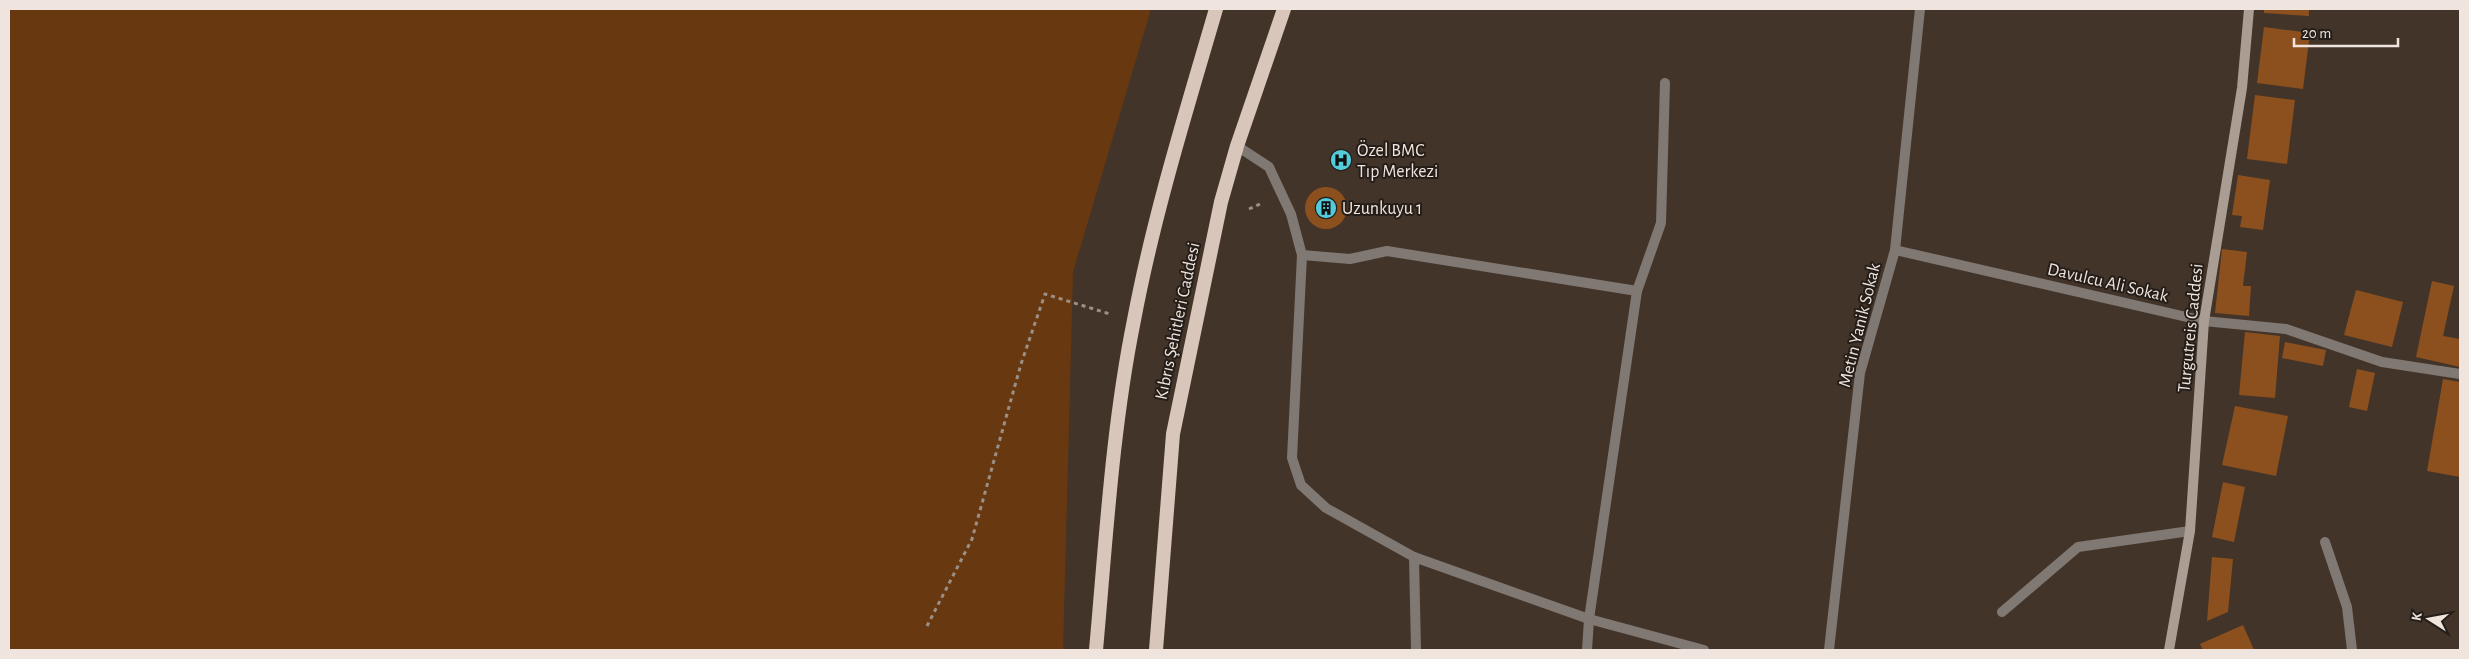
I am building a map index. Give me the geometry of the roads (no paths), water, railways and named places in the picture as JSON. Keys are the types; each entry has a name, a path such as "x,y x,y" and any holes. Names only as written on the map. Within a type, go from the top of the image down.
{"highway":[{"path":"1096,650 1115,431 1134,320 1164,189 1216,9"},
{"name":"Kıbrıs Şehitleri Caddesi","path":"1156,650 1172,434 1221,202 1237,146 1284,9"}],"main road":[{"name":"Turgutreis Caddesi","path":"2168,650 2190,531 2204,321 2242,88 2249,9"}],"street":[{"name":"Metin Yanik Sokak","path":"1829,650 1860,373 1895,250 1920,9"},
{"path":"1587,650 1637,291 1661,223 1665,83"},
{"path":"1237,146 1269,167 1291,214 1302,255 1292,458 1301,485 1326,508 1414,557 1590,619 1704,650"},
{"name":"Davulcu Ali Sokak","path":"1895,250 2204,321 2286,328 2382,362 2460,374"},
{"path":"1302,255 1350,259 1387,251 1637,291"},
{"path":"2002,612 2078,547 2190,531"},
{"path":"2326,542 2347,607 2352,650"},
{"path":"1414,557 1416,650"}],"place":[{"name":"Özel BMC Tıp Merkezi","path":"1341,160"},
{"name":"Uzunkuyu 1","path":"1326,208"}]}
